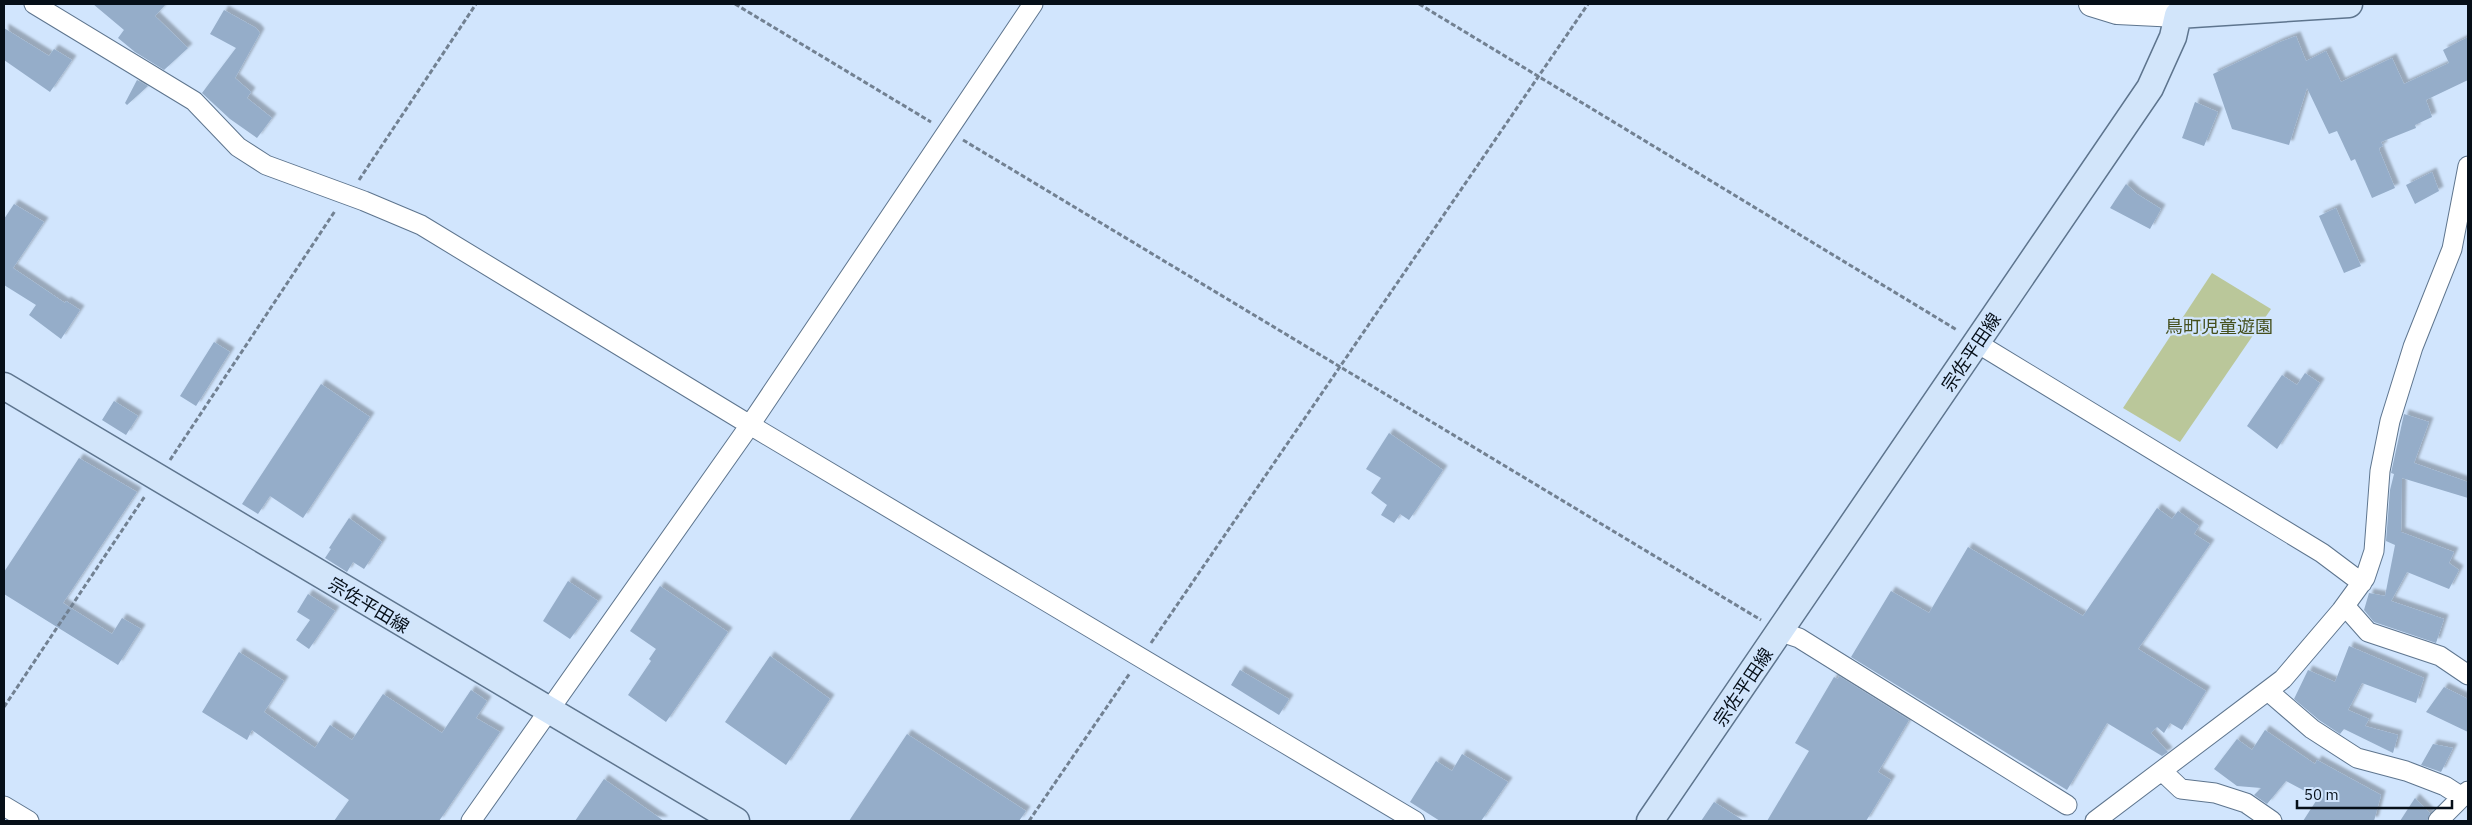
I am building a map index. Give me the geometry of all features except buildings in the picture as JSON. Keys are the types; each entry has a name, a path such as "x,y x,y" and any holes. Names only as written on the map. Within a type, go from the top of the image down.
{"main road":[{"path":"2178,16 2349,4"},
{"name":"宗佐平田線","path":"1650,821 1781,632 2150,88 2170,46 2178,16"},
{"name":"宗佐平田線","path":"4,386 736,821"}],"street":[{"path":"34,4 194,101 238,147 266,165 347,194 421,225 1140,659 1415,821"},
{"path":"471,821 750,425 1033,4"},
{"path":"2091,4 2117,12 2178,16"},
{"path":"2095,821 2282,679 2345,606 2362,583 2374,551 2380,471 2390,421 2413,347 2452,249 2468,166"},
{"path":"1977,342 2322,553 2362,583"},
{"path":"2345,606 2368,632 2440,656 2468,675"},
{"path":"1781,632 1799,638 2067,806"},
{"path":"2268,691 2312,730 2357,758 2406,772 2465,794 2438,821"},
{"path":"2162,771 2181,789 2215,793 2246,803 2272,821"},
{"path":"4,806 29,821"}],"path":[{"path":"4,707 347,194 360,180 476,4"},
{"path":"735,4 1781,632"},
{"path":"1419,4 1977,342"},
{"path":"1029,821 1588,4"}],"green space":[{"name":"鳥町児童遊園","path":"2212,273 2271,309 2180,442 2123,408"}]}
